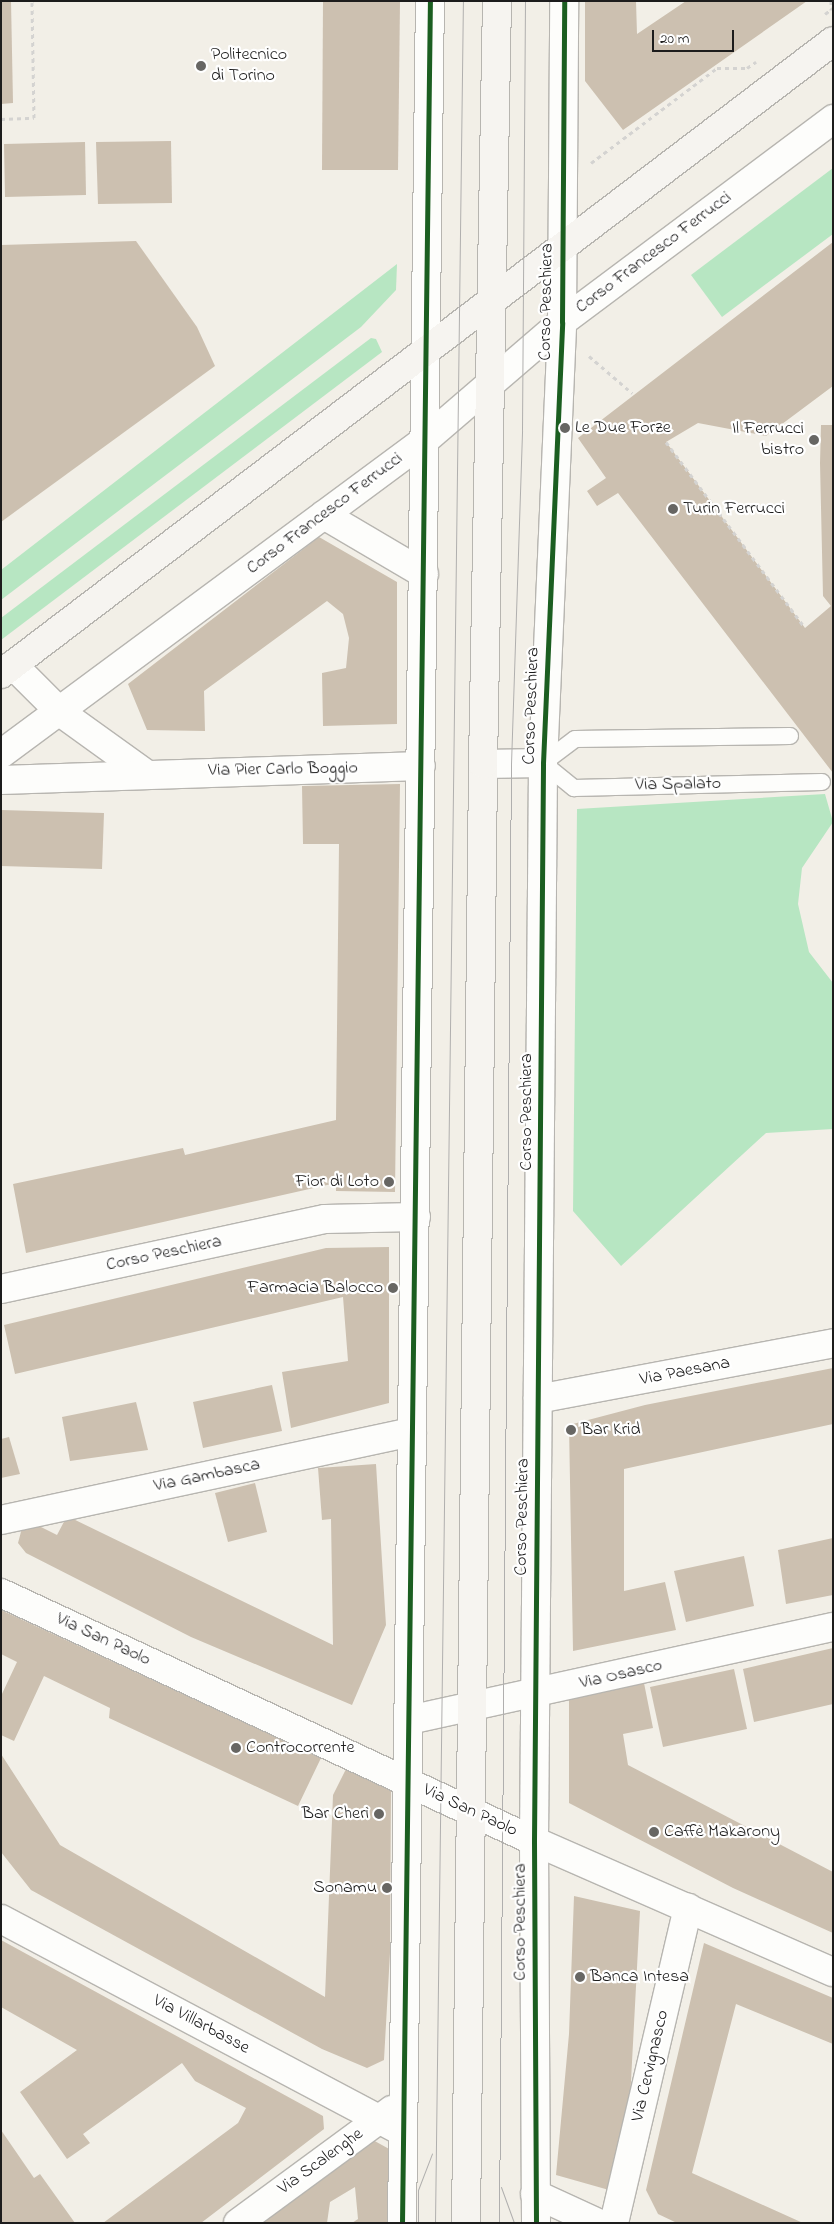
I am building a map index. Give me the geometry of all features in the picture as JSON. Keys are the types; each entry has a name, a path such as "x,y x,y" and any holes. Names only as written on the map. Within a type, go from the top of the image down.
{"main road":[{"path":"466,2223 483,764 494,299 498,1"},
{"path":"7,670 833,41"}],"street":[{"path":"408,1782 430,1"},
{"name":"Corso Peschiera","path":"536,2223 534,1841 543,763 562,322 564,1"},
{"name":"Corso Francesco Ferrucci","path":"1,754 425,440 562,322 833,118"},
{"path":"324,515 424,574"},
{"path":"7,670 60,712 145,773"},
{"path":"483,764 543,763"},
{"name":"Via Pier Carlo Boggio","path":"1,780 145,773 420,766"},
{"name":"Corso Peschiera","path":"1,1289 325,1219 416,1217"},
{"name":"Via Paesana","path":"538,1399 833,1343"},
{"name":"Via Gambasca","path":"1,1520 412,1432"},
{"name":"Via San Paolo","path":"1,1593 534,1841 833,1972"},
{"name":"Via Osasco","path":"409,1720 535,1694 833,1626"},
{"name":"Via Scalenghe","path":"238,2223 390,2125 402,2100 408,1782"},
{"name":"Via Cervignasco","path":"614,2223 688,1908"},
{"name":"Via Villarbasse","path":"1,1919 390,2125"},
{"path":"390,2125 402,2223"},
{"path":"536,2194 598,2223"}],"lane":[{"path":"543,763 575,739 790,736"},
{"name":"Via Spalato","path":"543,763 574,788 822,782"}],"path":[{"path":"1,119 34,118 32,1"},
{"path":"816,20 832,9 831,1"},
{"path":"588,165 717,68 747,68 762,57"},
{"path":"583,350 632,393"},
{"path":"666,442 805,628"}],"green space":[{"path":"833,168 833,234 722,317 691,275"},
{"path":"397,264 396,290 361,327 1,600 1,570"},
{"path":"371,338 376,339 382,352 1,640 1,618"},
{"path":"825,794 833,822 802,868 798,904 809,952 833,983 833,1129 766,1133 621,1266 573,1211 577,809"}],"building":[{"path":"1,1 11,1 13,103 1,104"},
{"path":"323,1 400,1 398,170 322,170"},
{"path":"585,1 636,1 637,34 686,1 807,1 623,130 585,81"},
{"path":"171,141 172,203 98,204 96,142"},
{"path":"85,142 86,195 5,197 4,144"},
{"path":"136,241 197,327 215,366 1,522 1,245"},
{"name":"Turin Ferrucci","path":"833,242 833,386 766,436 698,423 666,442 805,628 831,606 823,596 820,463 821,425 833,425 833,773 618,493 597,506 587,491 606,478 578,438"},
{"path":"319,537 397,582 397,724 323,726 322,673 346,668 349,638 343,614 327,601 204,691 205,731 147,730 128,684"},
{"path":"400,784 395,1192 336,1191 336,1183 26,1253 13,1184 183,1148 185,1155 336,1120 339,844 303,844 302,786"},
{"path":"1,810 104,813 102,869 1,866"},
{"path":"389,1247 389,1403 291,1428 282,1372 348,1361 343,1297 15,1374 4,1325 326,1248"},
{"path":"833,1368 833,1424 624,1469 624,1591 665,1582 676,1630 573,1651 569,1425 645,1405"},
{"path":"272,1385 282,1431 203,1448 193,1402"},
{"path":"136,1402 148,1450 70,1461 62,1417"},
{"path":"9,1437 20,1474 1,1478 1,1439"},
{"path":"376,1464 386,1625 352,1705 191,1637 26,1553 18,1543 22,1528 33,1523 57,1535 67,1516 333,1645 331,1519 322,1520 318,1468"},
{"path":"255,1483 267,1532 228,1542 215,1493"},
{"path":"833,1538 833,1595 786,1604 778,1550"},
{"path":"744,1556 754,1606 686,1622 674,1571"},
{"path":"1,1610 321,1758 298,1806 109,1718 110,1708 44,1676 14,1741 1,1735 1,1696 17,1662 1,1654"},
{"path":"833,1648 833,1704 754,1722 743,1669"},
{"path":"734,1669 747,1729 663,1747 650,1687"},
{"path":"644,1683 653,1728 623,1734 628,1765 833,1872 833,1933 733,1888 569,1803 569,1696"},
{"path":"1,1754 60,1845 325,1997 333,1795 347,1767 391,1788 390,1953 384,2060 367,2068 322,2049 31,1890 1,1852"},
{"path":"574,1896 640,1911 629,2119 609,2190 556,2175 569,2034"},
{"path":"1,1940 323,2116 324,2129 201,2223 103,2223 238,2123 246,2108 195,2081 182,2063 83,2134 90,2143 67,2159 20,2092 77,2050 1,2007"},
{"path":"704,1943 833,1998 833,2044 736,2004 692,2173 803,2223 677,2223 658,2214 646,2190"},
{"path":"1,2130 34,2178 40,2174 75,2223 1,2223"},
{"path":"371,2139 391,2150 388,2223 352,2223 358,2219 355,2187 330,2202 327,2223 259,2223"}],"tram line":[{"path":"435,2223 463,1"},
{"path":"499,2223 511,764 522,430 525,1"},
{"path":"418,2223 418,2190 432,2154"},
{"path":"501,2187 514,2223"}],"cycle path":[{"path":"402,2223 430,1"},
{"path":"536,2223 534,1841 543,763 562,322 564,1"}],"place":[{"name":"Politecnico di Torino","path":"201,66"},
{"name":"Le Due Forze","path":"565,428"},
{"name":"Il Ferrucci bistro","path":"814,440"},
{"name":"Turin Ferrucci","path":"673,509"},
{"name":"Fior di Loto","path":"389,1182"},
{"name":"Farmacia Balocco","path":"393,1288"},
{"name":"Bar Krid","path":"571,1430"},
{"name":"Controcorrente","path":"236,1748"},
{"name":"Bar Cherì","path":"379,1814"},
{"name":"Caffè Makarony","path":"654,1832"},
{"name":"Sonamu","path":"387,1888"},
{"name":"Banca Intesa","path":"580,1977"}]}
